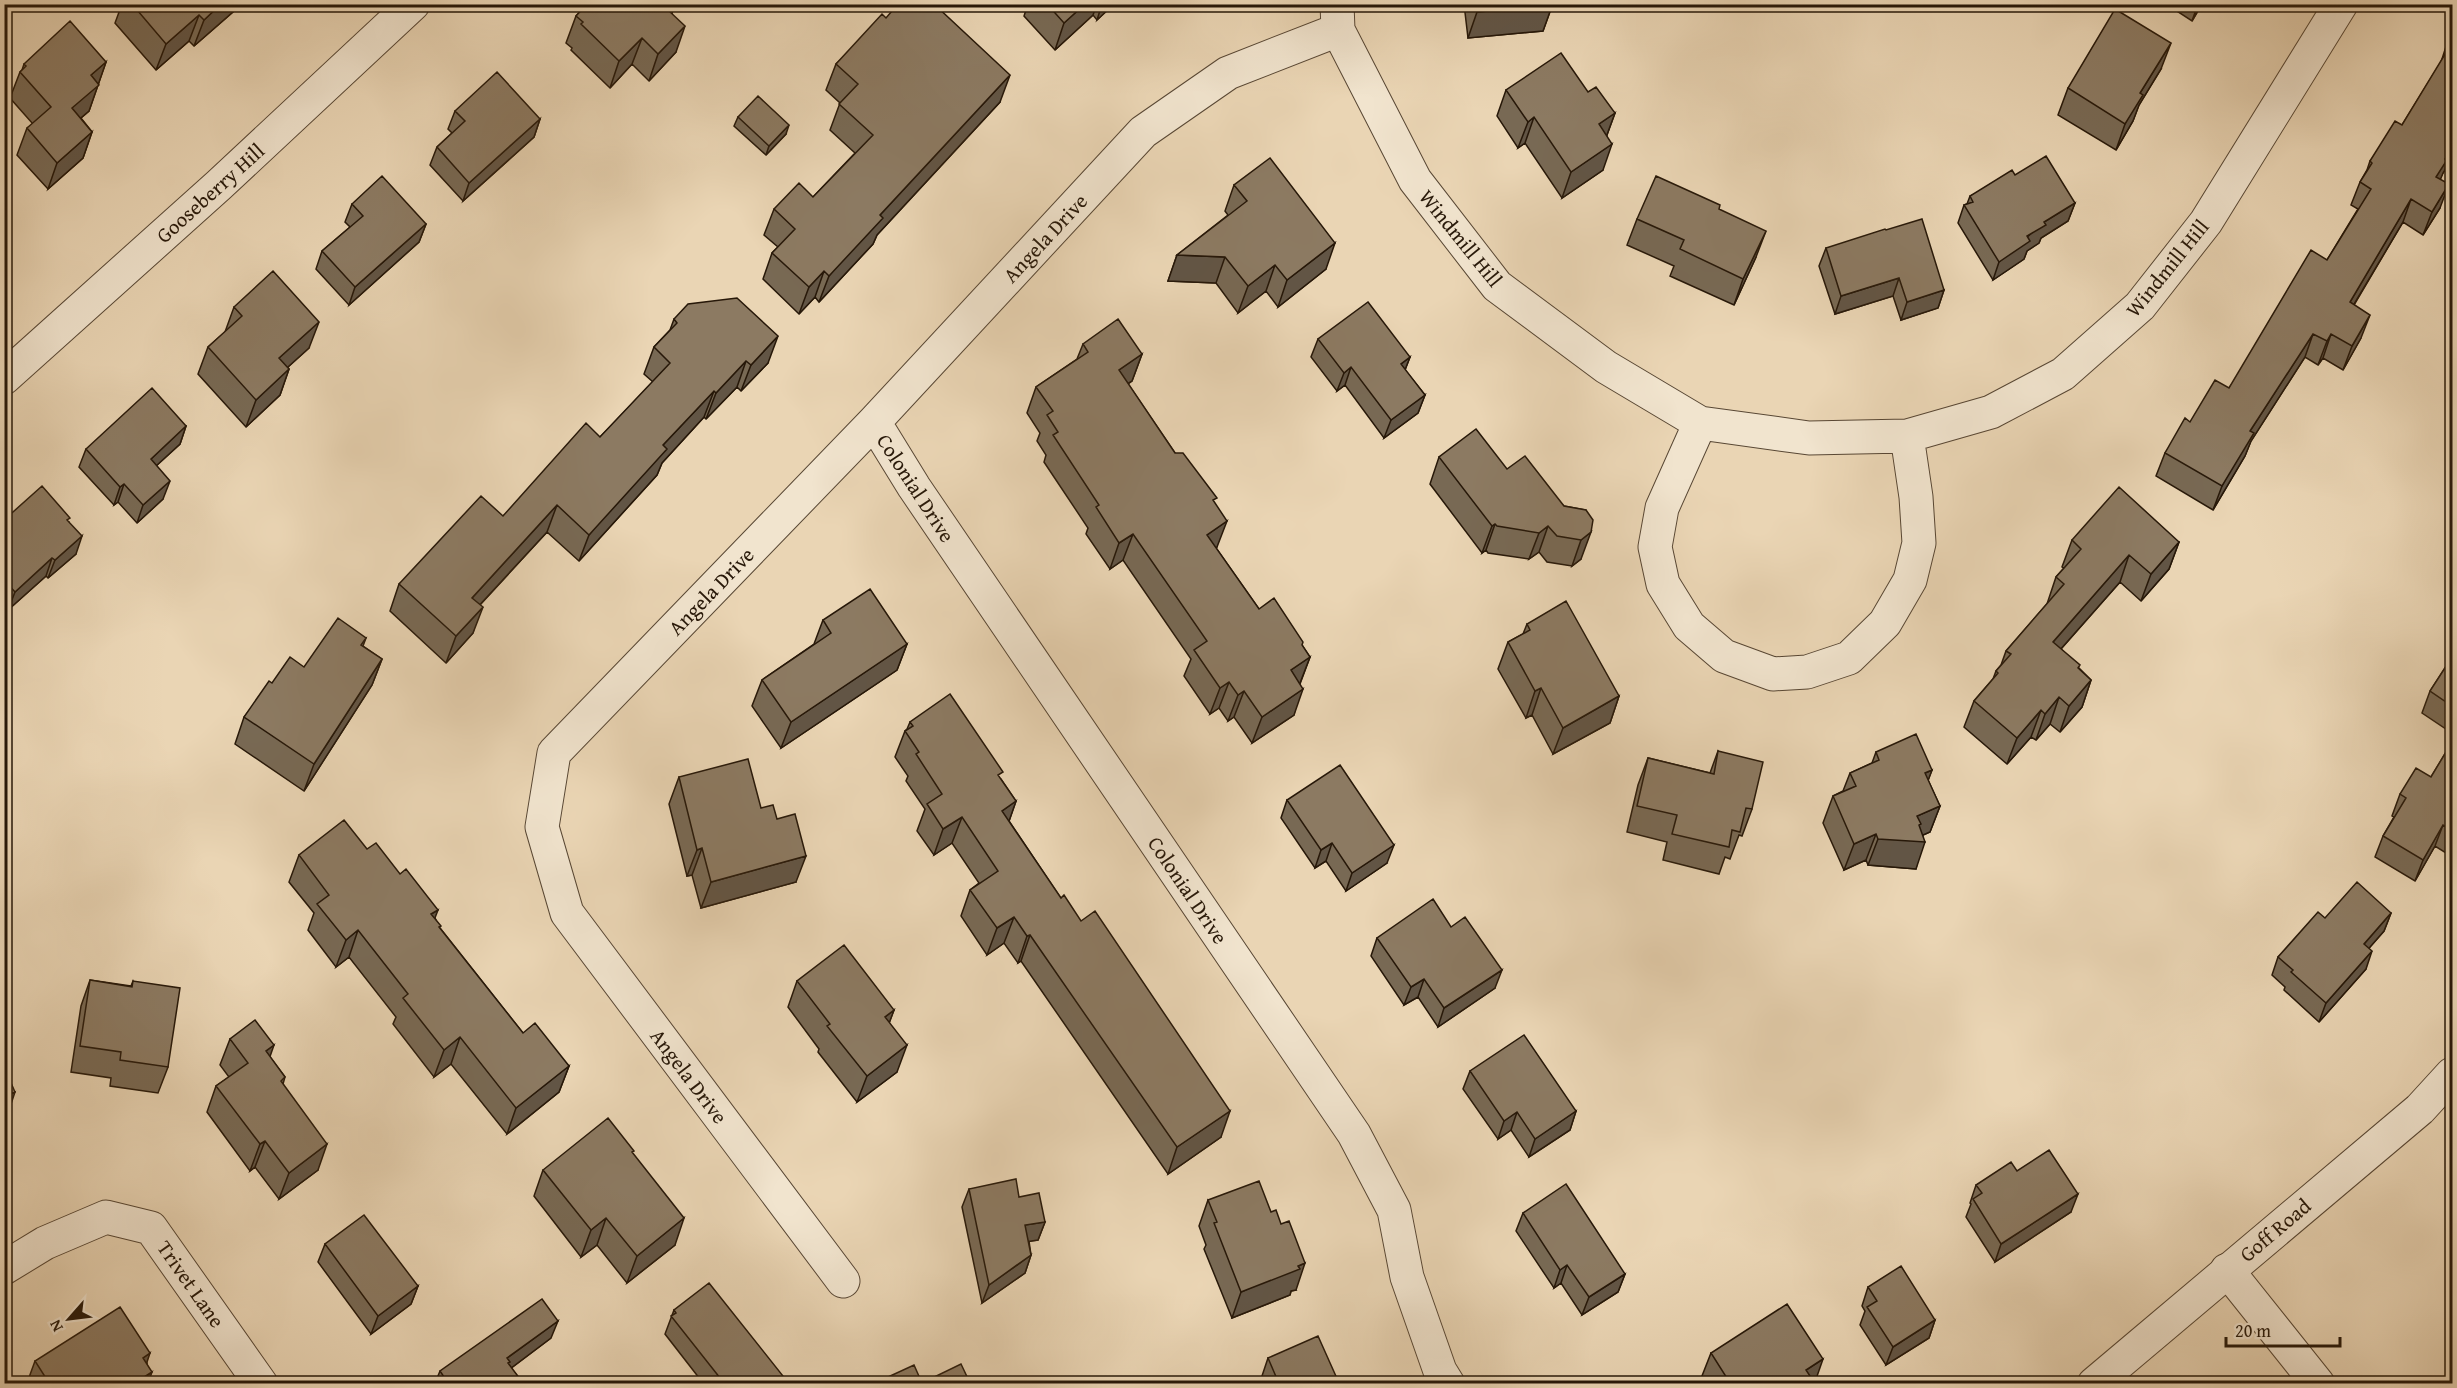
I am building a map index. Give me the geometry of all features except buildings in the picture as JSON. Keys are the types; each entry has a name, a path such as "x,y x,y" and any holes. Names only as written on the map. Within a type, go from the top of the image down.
{"street":[{"name":"Gooseberry Hill","path":"4,378 219,186 413,4"},
{"name":"Windmill Hill","path":"1337,17 1415,180 1497,286 1606,367 1700,423 1809,438 1907,436 1991,412 2063,374 2140,306 2206,222 2341,4"},
{"name":"Angela Drive","path":"843,1281 567,914 542,826 554,753 874,422 1143,132 1228,73 1337,17"},
{"name":"Colonial Drive","path":"874,422 914,488 1354,1134 1394,1210 1407,1277 1440,1371 1448,1383"},
{"path":"1700,423 1662,508 1655,547 1663,584 1689,626 1724,656 1773,674 1808,672 1849,658 1885,623 1910,580 1919,543 1916,497 1907,436"},
{"name":"Goff Road","path":"2094,1383 2420,1109 2452,1074"},
{"name":"Trivet Lane","path":"4,1268 45,1243 106,1217 151,1228 261,1383"},
{"path":"2227,1270 2318,1383"}]}
